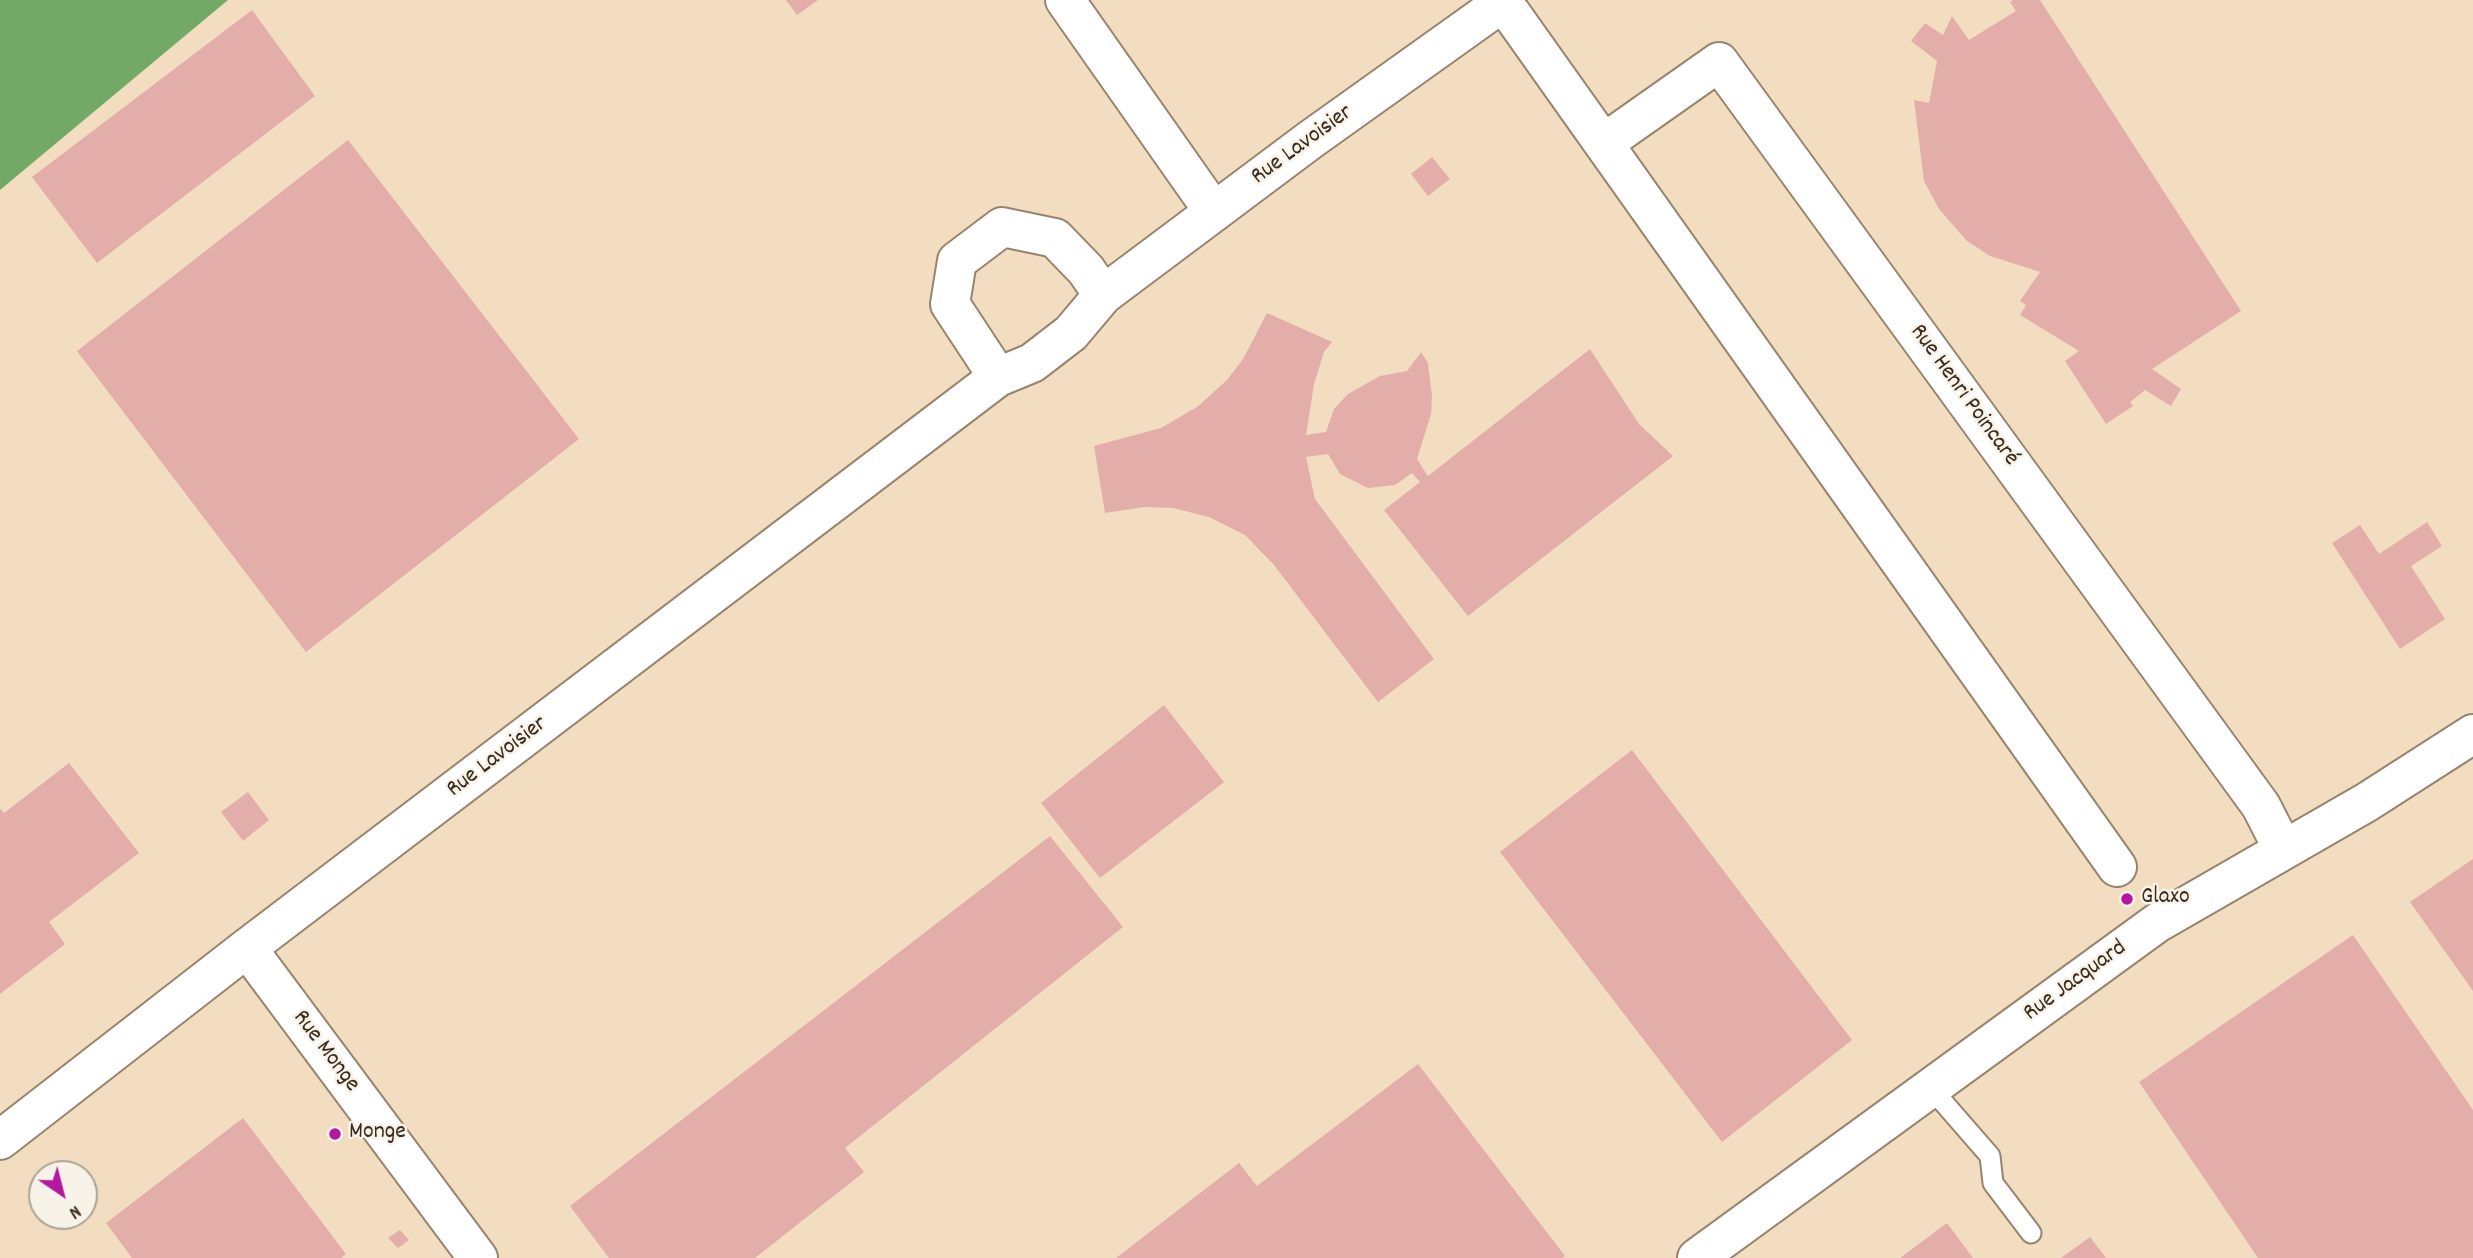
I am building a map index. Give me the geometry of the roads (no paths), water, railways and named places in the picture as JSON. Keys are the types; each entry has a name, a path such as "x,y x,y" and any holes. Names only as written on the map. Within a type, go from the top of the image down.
{"street":[{"path":"1065,0 1214,212"},
{"path":"1505,1 2117,867"},
{"name":"Rue Lavoisier","path":"0,1140 247,947 998,377 1032,363 1052,348 1071,333 1103,295 1505,1"},
{"name":"Rue Henri Poincaré","path":"1604,143 1720,62 2261,806 2283,849"},
{"path":"998,377 950,304 957,261 1002,227 1055,238 1086,270 1103,295"},
{"name":"Rue Jacquard","path":"1697,1258 2157,923 2367,802 2473,734"},
{"name":"Rue Monge","path":"247,947 478,1258"}],"lane":[{"path":"1930,1087 1990,1156 1993,1183 2031,1233"}],"place":[{"name":"Glaxo","path":"2127,899"},
{"name":"Monge","path":"335,1134"}]}
